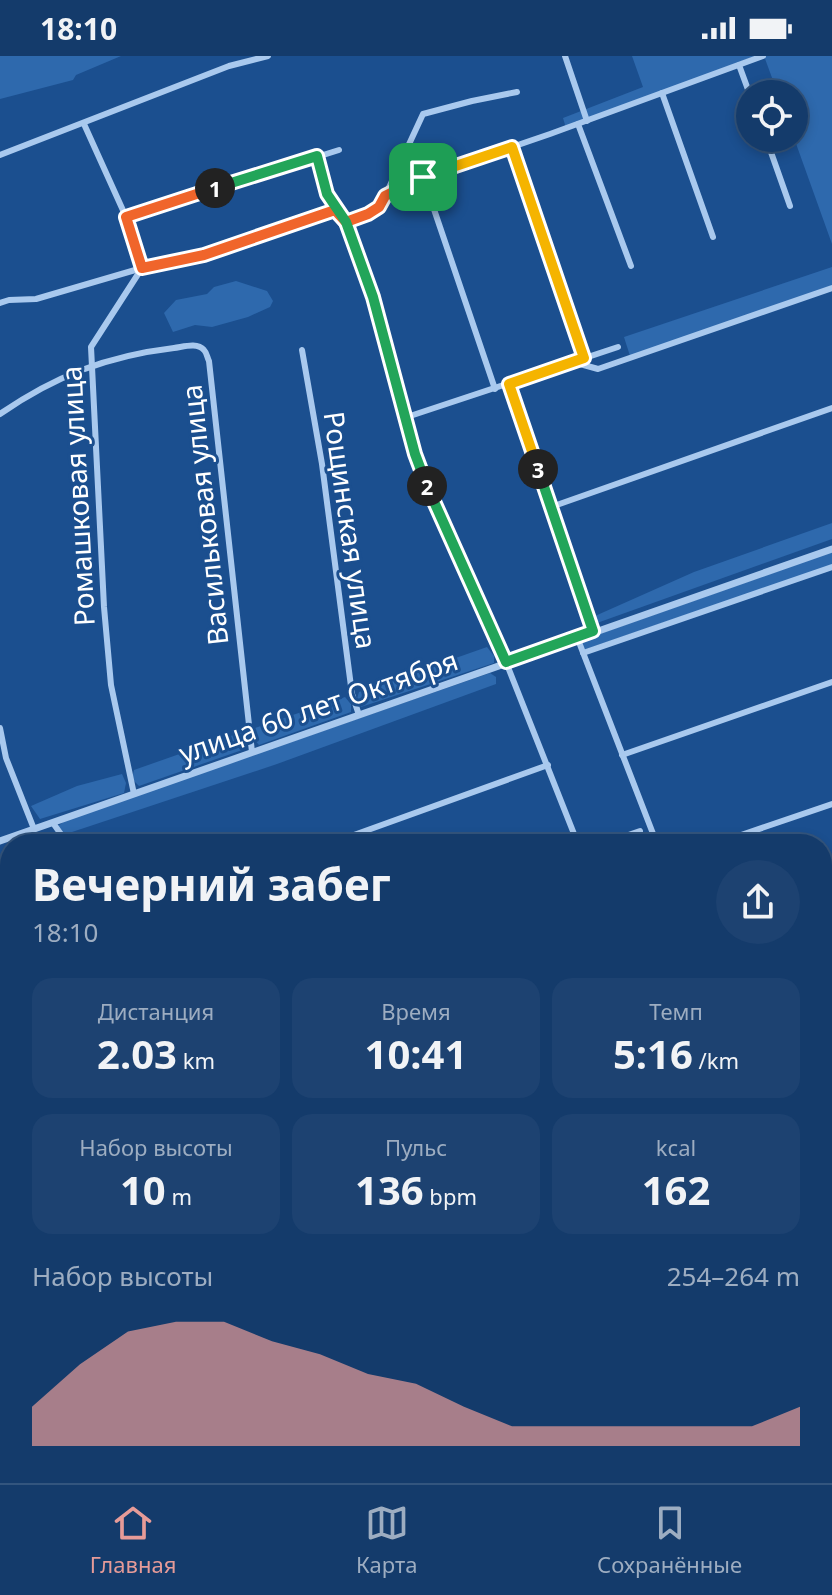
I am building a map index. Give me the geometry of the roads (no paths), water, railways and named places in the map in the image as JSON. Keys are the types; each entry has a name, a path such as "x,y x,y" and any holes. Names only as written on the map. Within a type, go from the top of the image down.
{"street":[{"path":"0,155 229,66 268,56"},
{"path":"565,56 587,121"},
{"path":"385,196 423,177 763,56"},
{"path":"739,65 744,80"},
{"path":"346,222 379,207 423,114 517,92"},
{"path":"662,93 713,237"},
{"path":"84,124 126,217 142,268"},
{"path":"578,124 631,266"},
{"path":"512,147 584,358"},
{"path":"126,217 339,150"},
{"path":"771,152 790,206"},
{"path":"317,156 327,194 346,222 373,297 415,454 438,514 506,662 574,834"},
{"path":"423,177 495,389"},
{"path":"0,303 36,299 142,268 204,255 335,210"},
{"name":"Ромашковая улица","path":"134,794 111,685 91,347 142,268"},
{"path":"573,362 598,369 832,288"},
{"name":"Васильковая улица","path":"0,414 60,378 91,364 147,351 195,345 204,350 209,361 252,752"},
{"path":"407,417 618,347"},
{"name":"Рощинская улица","path":"302,350 322,464 352,694 359,715"},
{"path":"509,384 593,631"},
{"path":"551,507 832,408"},
{"name":"улица 60 лет Октября","path":"20,834 832,549"},
{"path":"583,653 832,567"},
{"path":"577,637 653,834"},
{"path":"622,755 832,682"},
{"path":"0,728 6,758 34,829"},
{"path":"357,834 548,765"},
{"path":"744,834 832,804"},
{"path":"53,823 61,834"},
{"path":"631,834 640,831"}]}
